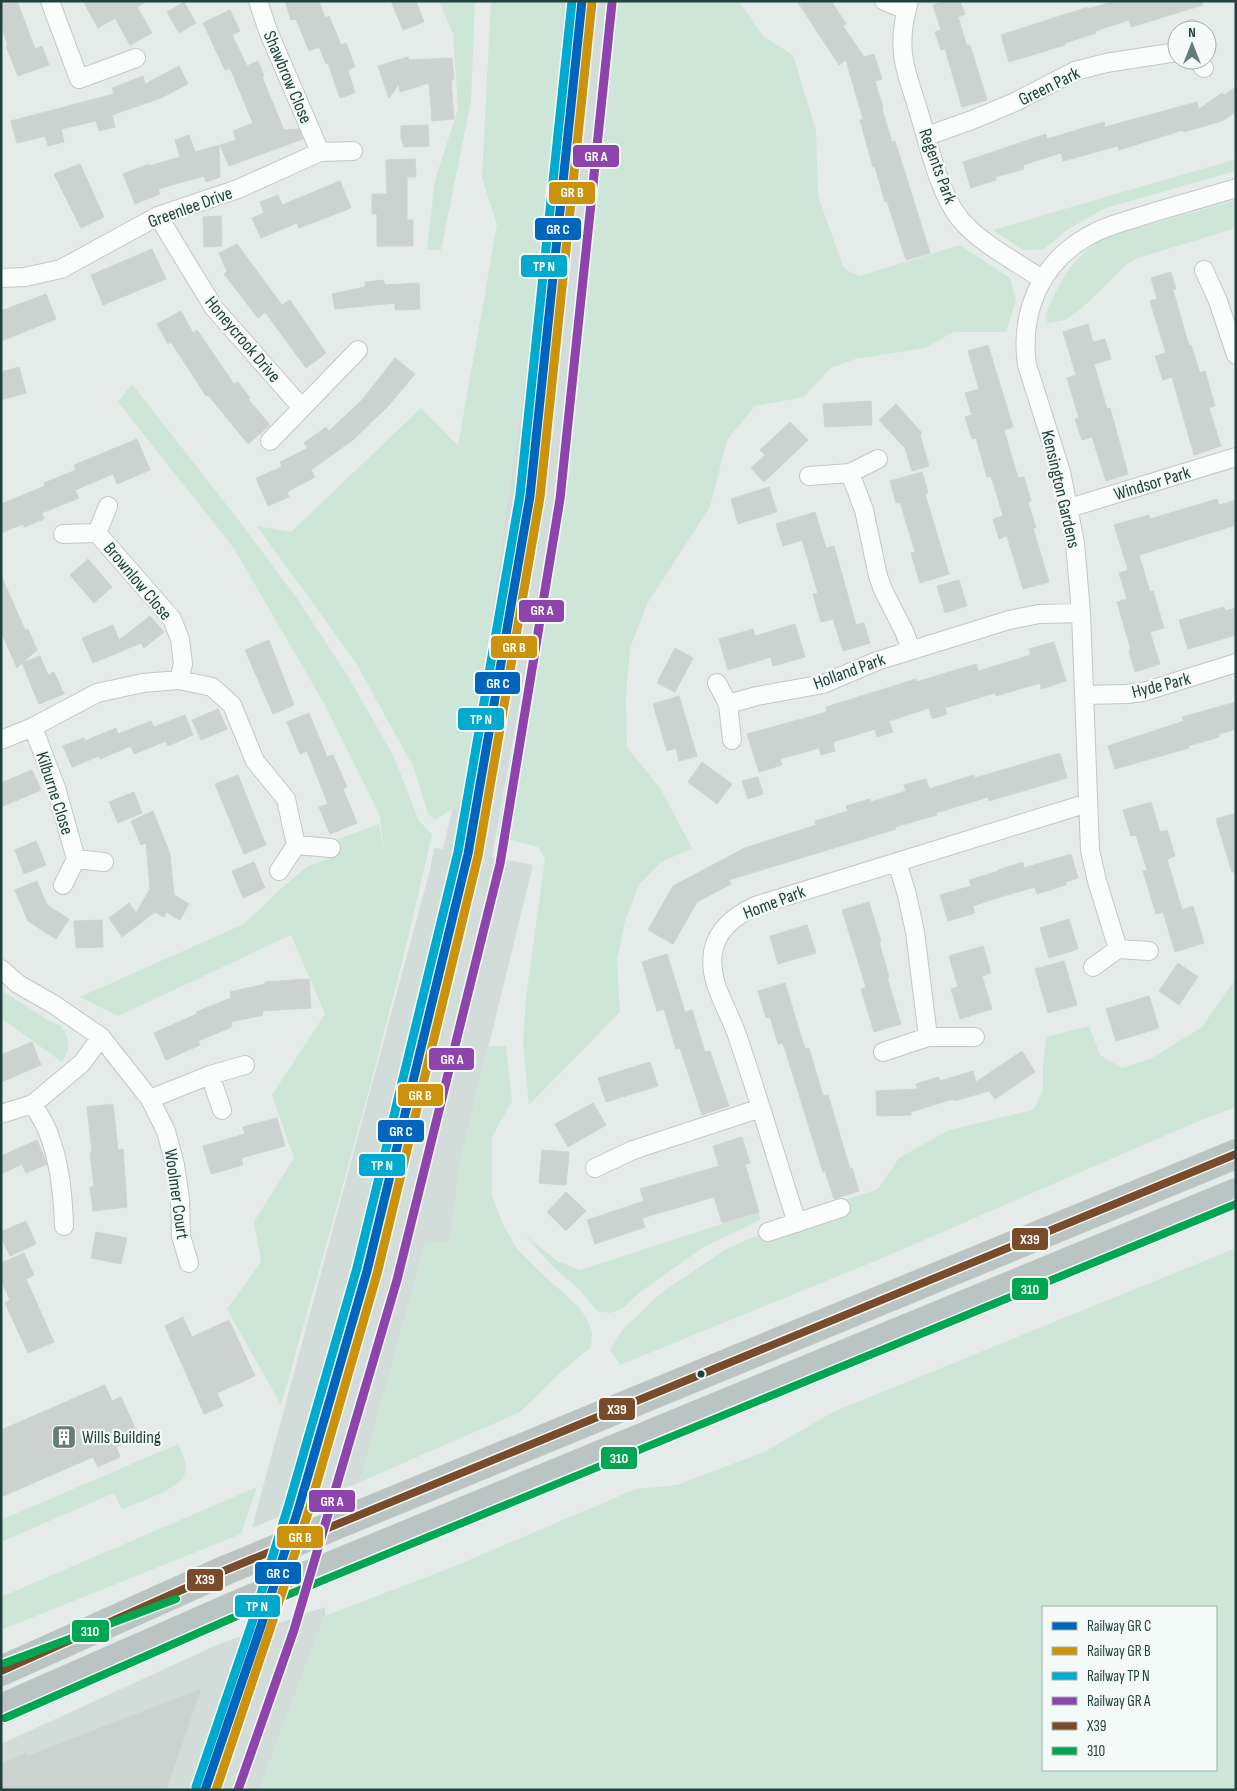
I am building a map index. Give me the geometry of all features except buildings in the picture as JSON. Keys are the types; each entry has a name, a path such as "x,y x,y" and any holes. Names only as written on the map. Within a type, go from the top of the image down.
{"highway":[{"path":"1,1671 226,1570 1236,1154"},
{"path":"1,1709 252,1599 1236,1193"},
{"path":"1,1654 226,1570"}],"street":[{"path":"50,1 79,79 136,58"},
{"name":"Shawbrow Close","path":"258,1 268,31 320,152"},
{"name":"Regents Park","path":"884,1 907,6 902,38 903,56 947,199 960,220 998,251 1043,280"},
{"name":"Green Park","path":"927,136 995,111 1076,71 1106,63 1167,54"},
{"name":"Greenlee Drive","path":"1,278 25,277 61,269 158,216 238,189 320,152 353,151"},
{"name":"Kensington Gardens","path":"1118,949 1090,850 1085,695 1076,543 1060,472 1030,374 1025,349 1027,318 1043,280 1063,255 1074,245 1098,231 1236,188"},
{"name":"Honeycrook Drive","path":"158,216 214,308 302,408"},
{"path":"1204,270 1233,331 1236,355"},
{"path":"270,441 358,350"},
{"name":"Windsor Park","path":"1069,508 1236,457"},
{"path":"808,476 850,473 878,459"},
{"path":"850,473 866,517 878,576 911,650"},
{"name":"Brownlow Close","path":"97,533 108,506"},
{"name":"Brownlow Close","path":"63,534 97,533"},
{"name":"Brownlow Close","path":"97,533 172,619 180,639 183,664 179,680"},
{"name":"Holland Park","path":"728,704 757,696 823,684 860,667 1025,616 1081,613"},
{"name":"Hyde Park","path":"1085,695 1143,692 1236,663"},
{"path":"3,734 33,727 97,693 143,683 179,680 212,687 232,705 255,761 286,799 296,845 279,871"},
{"path":"717,683 728,704 732,740"},
{"name":"Kilburne Close","path":"33,727 56,788 76,859 63,885"},
{"name":"Home Park","path":"797,1223 738,1036 714,979 713,953 719,934 734,918 754,906 1088,803"},
{"path":"296,845 331,848"},
{"name":"Kilburne Close","path":"76,859 104,862"},
{"path":"897,862 916,932 928,1037"},
{"path":"1093,967 1118,949 1149,951"},
{"name":"Woolmer Court","path":"1,969 18,984 53,1004 101,1037 150,1099 166,1131 175,1165 180,1199 181,1236 189,1263"},
{"path":"1,1114 33,1104 82,1063 101,1037"},
{"path":"883,1052 928,1037 975,1037"},
{"path":"150,1099 210,1075 245,1065"},
{"path":"210,1075 222,1110"},
{"path":"33,1104 48,1132 57,1162 63,1194 64,1226"},
{"path":"596,1168 633,1150 761,1108"},
{"path":"768,1232 840,1208"}],"shaded area":[{"path":"562,1 609,1 587,246 551,528 492,857 533,865 460,1163 450,1244 426,1241 360,1482 252,1528 430,870 434,848 443,849 452,810 464,802 534,315 558,104"},
{"path":"325,1607 325,1616 259,1790 1,1790 1,1744 219,1644"}],"green space":[{"path":"439,1 475,1 471,101 441,250 427,250 435,180 458,109 453,34"},
{"path":"491,1 562,1 558,104 534,315 464,802 435,820 428,814 414,768 356,663 257,526 291,532 421,408 458,446 497,225 482,178"},
{"path":"609,1 739,1 763,36 793,55 816,131 818,196 843,266 850,272 860,276 960,245 1010,278 1016,301 1006,332 953,332 925,348 855,359 831,368 804,397 755,406 727,440 710,507 647,604 630,648 626,697 627,747 660,788 692,848 660,863 639,885 625,921 617,961 620,1012 529,1105 523,1042 526,997 545,859 538,847 497,836 551,528 587,246"},
{"path":"1236,159 1236,171 1106,208 1068,229 1044,249 1023,250 993,230"},
{"path":"1236,200 1236,228 1138,258 1126,265 1081,309 1065,320 1048,323 1045,317 1062,281 1073,264 1087,250 1101,240 1126,231"},
{"path":"132,384 240,522 298,600 349,678 394,757 419,821 432,834 380,1049 281,1405 227,1309 261,1262 254,1222 294,1158 272,1095 325,1014 291,935 118,1016 80,997 244,924 308,866 336,856 338,839 379,824 384,851 380,816 325,705 233,547 118,402"},
{"path":"1236,978 1236,1107 1201,1120 880,1259 620,1365 610,1350 622,1330 660,1294 726,1249 763,1233 767,1243 847,1214 842,1201 878,1189 899,1158 949,1130 1033,1110 1043,1090 1046,1037 1089,1026 1100,1055 1122,1068 1152,1058 1202,1027"},
{"path":"1,990 46,1019 61,1026 68,1039 68,1051 62,1062 1,1018"},
{"path":"489,1046 506,1046 512,1101 492,1137 492,1196 503,1224 517,1249 578,1306 587,1319 592,1333 591,1347 561,1372 520,1412 360,1482 426,1241 450,1244 460,1163"},
{"path":"759,1212 760,1220 702,1248 640,1292 622,1309 609,1313 597,1311 580,1290 554,1268 525,1235 557,1261 580,1270"},
{"path":"1236,1248 1236,1790 259,1790 325,1616 450,1568 636,1489 677,1485 764,1452 833,1412"},
{"path":"178,1444 183,1454 186,1469 182,1479 167,1490 122,1509 114,1493 1,1542 1,1520"},
{"path":"257,1487 241,1534 1,1630 1,1597"}],"transit line":[{"path":"196,1787 251,1626 289,1504 357,1268 458,852 520,495 572,1"},
{"path":"205,1790 299,1507 367,1271 468,854 530,496 582,1"},
{"path":"216,1790 309,1510 377,1274 478,856 540,497 592,2"},
{"path":"238,1790 294,1630 397,1280 500,864 560,499 612,3"},
{"name":"X39","path":"1,1671 226,1570 1236,1154"},
{"name":"310","path":"5,1718 246,1612 1236,1204"},
{"name":"310","path":"5,1663 176,1599"}],"place":[{"name":"Wills Building","path":"64,1437"}]}
